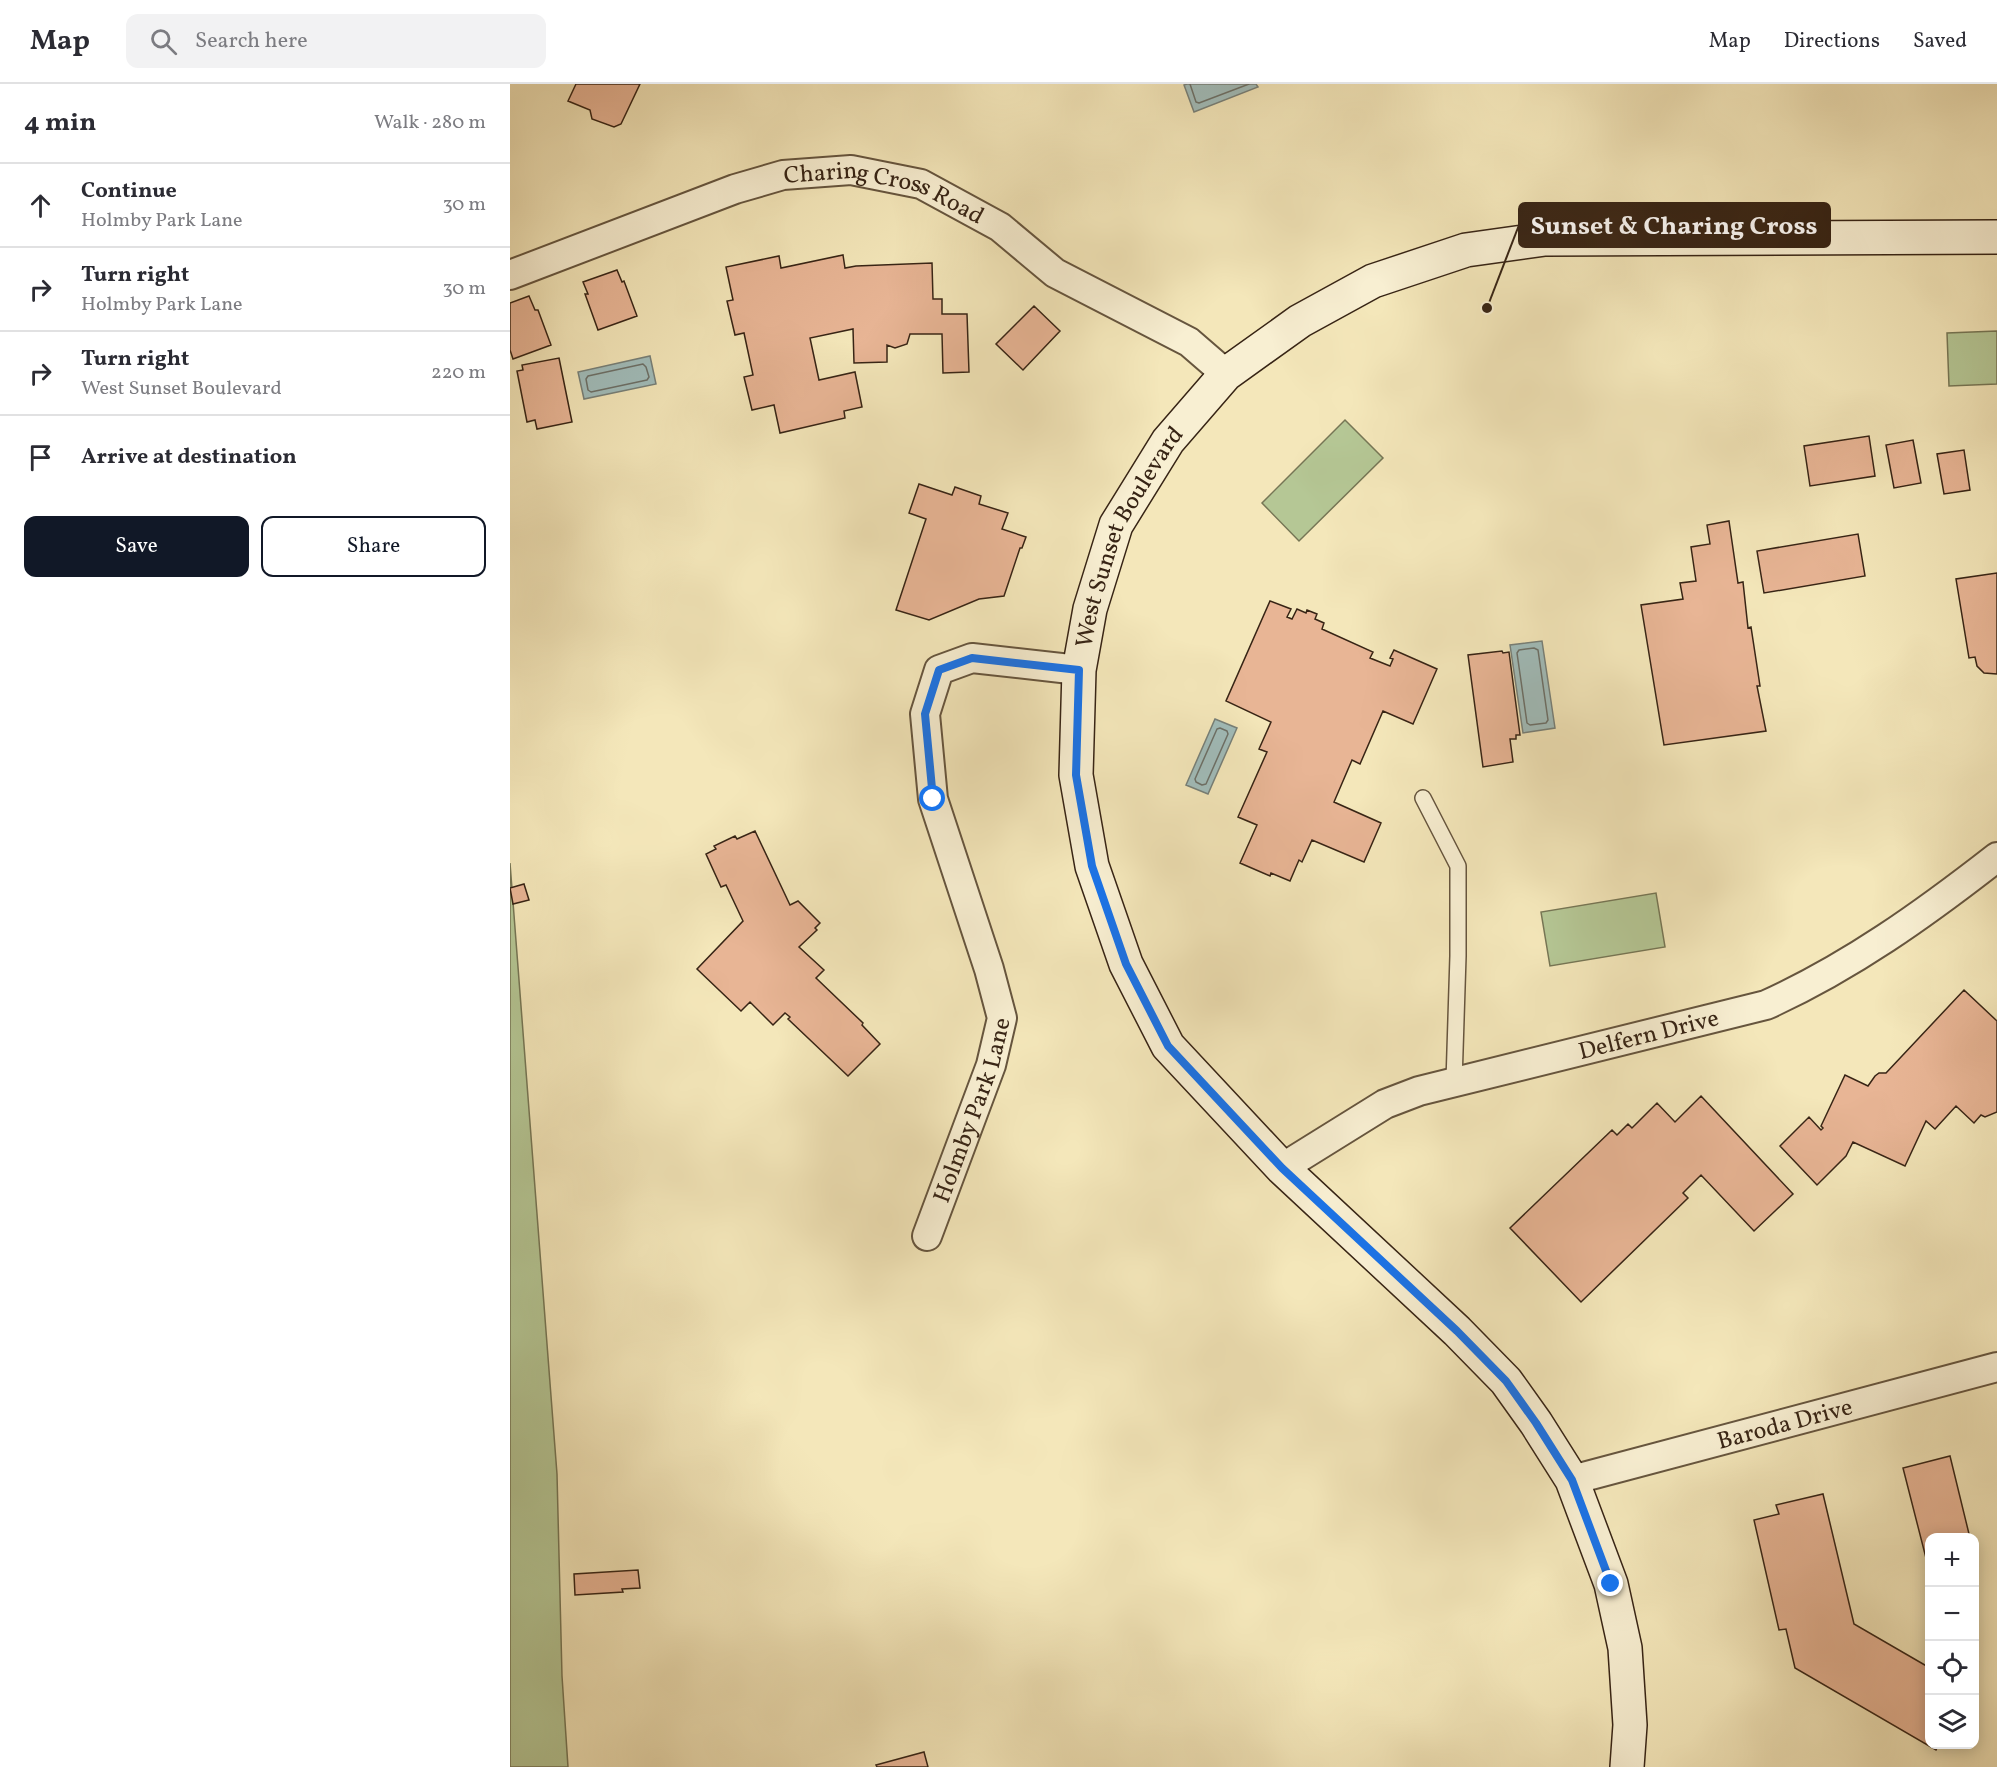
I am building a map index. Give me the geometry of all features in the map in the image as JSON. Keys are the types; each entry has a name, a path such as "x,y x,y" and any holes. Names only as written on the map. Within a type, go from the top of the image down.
{"main road":[{"name":"West Sunset Boulevard","path":"1628,1767 1630,1725 1625,1648 1611,1584 1572,1480 1506,1381 1457,1331 1282,1168 1168,1046 1126,964 1092,866 1076,775 1079,670 1090,609 1116,525 1168,441 1226,374 1300,321 1373,281 1466,250 1545,240 1997,237"}],"street":[{"name":"Charing Cross Road","path":"510,275 735,189 783,175 851,170 921,184 999,227 1055,273 1189,342 1226,374"},
{"name":"Holmby Park Lane","path":"927,1236 991,1065 1002,1018 989,969 933,799 925,714 939,670 972,658 1079,670"},
{"name":"Delfern Drive","path":"1282,1168 1385,1104 1419,1091 1766,1005 1806,987 1886,939 1997,857"},
{"name":"Baroda Drive","path":"1572,1480 1997,1367"}],"lane":[{"path":"1423,798 1458,866 1454,1082"}],"green space":[{"path":"1997,331 1997,384 1949,386 1947,333"},
{"path":"1345,420 1383,458 1299,541 1262,503"},
{"path":"510,863 557,1474 562,1676 568,1767 510,1767"},
{"path":"1656,893 1665,947 1550,966 1541,912"}],"water":[{"path":"1256,84 1258,87 1194,112 1184,85"},
{"path":"650,356 656,384 584,399 578,372"},
{"path":"1542,641 1555,728 1523,733 1510,645"},
{"path":"1215,719 1237,728 1208,794 1186,785"}],"building":[{"path":"576,84 640,84 621,124 614,127 592,119 590,110 568,101"},
{"path":"843,255 845,268 932,263 933,299 942,299 942,314 967,314 969,372 943,373 942,334 910,334 907,344 895,348 887,345 887,362 854,363 853,329 810,338 819,380 855,372 862,407 844,411 845,418 780,433 774,405 752,410 744,377 753,375 744,333 735,335 727,301 733,300 726,267 779,256 781,268"},
{"path":"617,270 622,282 624,281 637,316 598,330 583,282"},
{"path":"529,296 535,310 538,310 551,345 513,359 510,350 510,303"},
{"path":"1034,306 1060,331 1023,370 996,344"},
{"path":"559,358 572,422 537,429 535,420 527,422 517,371 523,370 522,365"},
{"path":"1869,436 1875,476 1810,486 1804,446"},
{"path":"1913,440 1921,483 1894,488 1886,445"},
{"path":"1964,450 1970,490 1944,494 1937,454"},
{"path":"919,484 952,495 955,487 981,496 979,504 1008,513 1002,529 1026,537 1004,596 979,599 929,620 896,610 926,519 909,513"},
{"path":"1729,521 1738,583 1743,582 1748,628 1751,627 1760,686 1757,686 1766,731 1664,745 1641,605 1683,599 1680,583 1696,581 1691,547 1710,544 1707,525"},
{"path":"1858,534 1865,576 1764,593 1757,551"},
{"path":"1997,573 1997,674 1984,673 1977,666 1975,657 1969,658 1956,579"},
{"path":"1270,601 1291,609 1287,617 1292,619 1297,609 1317,614 1315,619 1324,623 1322,629 1373,652 1370,658 1390,666 1393,659 1390,658 1394,650 1437,669 1413,724 1383,711 1360,764 1352,760 1334,802 1381,823 1364,862 1312,840 1302,862 1299,860 1290,881 1271,873 1270,876 1240,863 1257,825 1238,817 1267,752 1259,749 1271,722 1226,701"},
{"path":"1502,651 1503,653 1509,652 1520,735 1516,735 1516,739 1510,739 1513,762 1483,767 1468,655"},
{"path":"755,831 790,905 798,901 820,923 815,928 817,930 799,947 824,970 816,978 863,1023 862,1025 880,1044 848,1076 788,1019 790,1017 785,1013 773,1025 750,1002 741,1011 697,969 743,921 726,885 721,887 706,854 716,849 714,846 735,836 737,839"},
{"path":"524,884 529,900 513,904 510,888"},
{"path":"1964,990 1997,1021 1997,1112 1985,1117 1981,1115 1974,1123 1956,1106 1935,1129 1926,1121 1905,1166 1853,1142 1846,1156 1817,1185 1780,1146 1809,1117 1821,1130 1845,1075 1868,1086 1879,1073 1886,1073"},
{"path":"1701,1096 1793,1194 1754,1231 1701,1175 1683,1193 1688,1198 1581,1302 1510,1228 1612,1130 1617,1135 1628,1124 1632,1128 1657,1103 1675,1122"},
{"path":"1950,1456 1969,1533 1925,1533 1925,1554 1903,1468"},
{"path":"1823,1494 1854,1624 1925,1665 1925,1744 1795,1668 1786,1629 1779,1630 1754,1520 1779,1514 1776,1505"},
{"path":"638,1570 640,1588 622,1589 623,1592 575,1595 574,1574"},
{"path":"924,1752 928,1767 877,1767 876,1765"}],"place":[{"name":"Sunset & Charing Cross","path":"1487,308"}],"route":[{"path":"933,799 925,714 939,670 972,658 1079,670 1076,775 1092,866 1126,964 1168,1046 1282,1168 1457,1331 1506,1381 1572,1480 1611,1584"}]}
